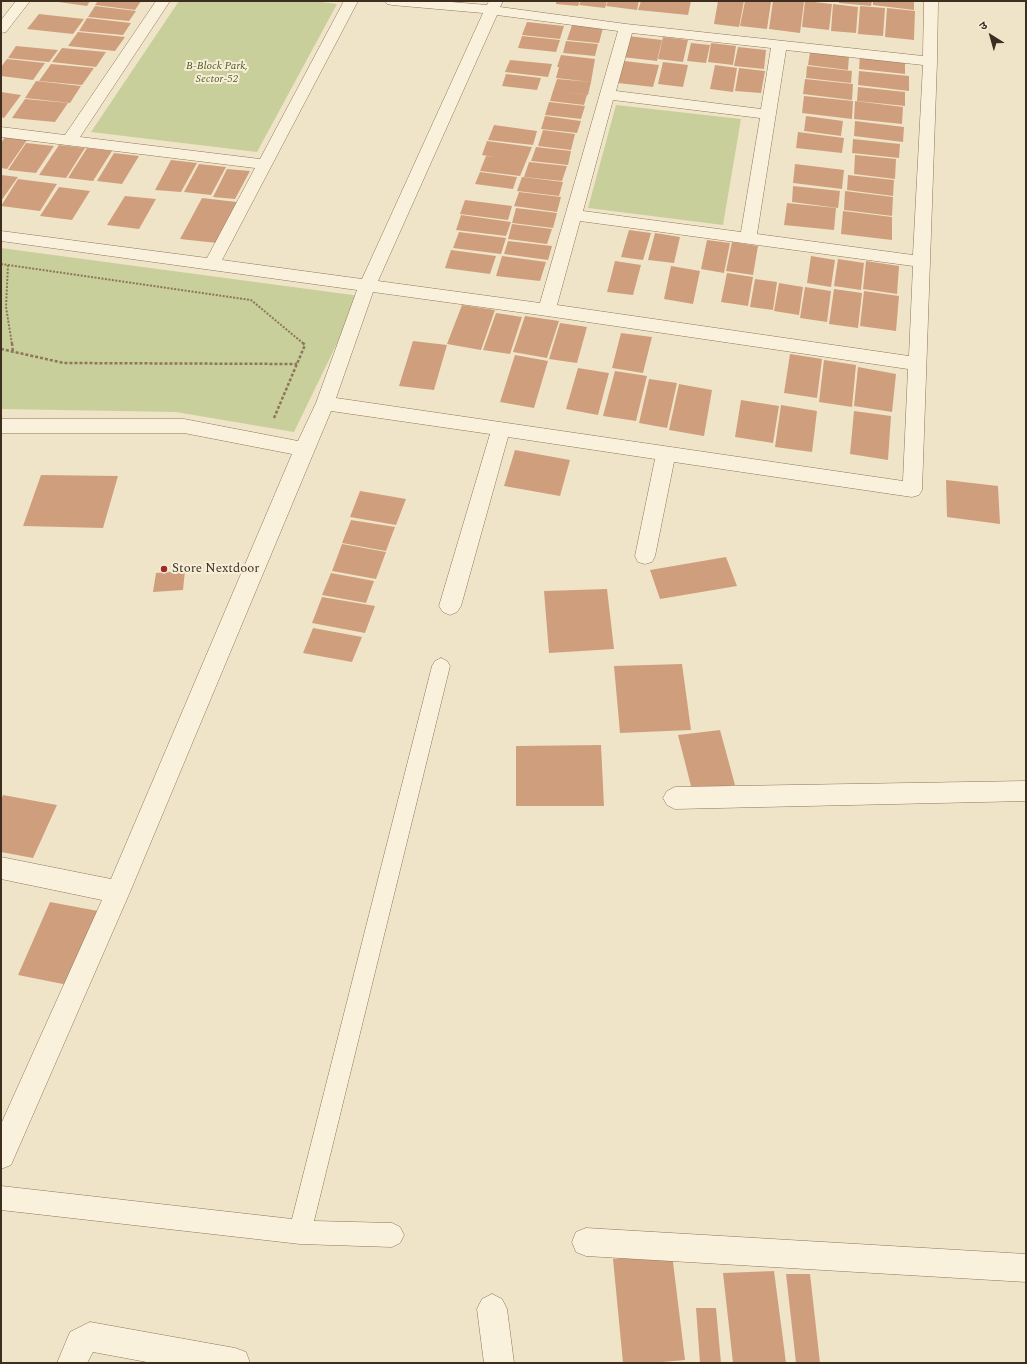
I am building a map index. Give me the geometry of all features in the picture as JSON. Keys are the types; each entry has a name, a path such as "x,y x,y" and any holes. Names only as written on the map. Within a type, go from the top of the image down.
{"street":[{"path":"1,29 23,1"},
{"path":"70,140 164,1"},
{"path":"212,264 351,1"},
{"path":"392,1 494,6 626,28 778,46 930,61"},
{"path":"324,403 912,490 930,61 931,1"},
{"path":"1,1154 118,892 324,403 367,286 494,6"},
{"path":"547,310 626,28"},
{"path":"748,238 778,46"},
{"path":"608,95 767,114"},
{"path":"1,132 264,164"},
{"path":"574,215 921,262"},
{"path":"1,236 547,310 917,364"},
{"path":"1,426 184,426 304,449"},
{"path":"450,606 501,429"},
{"path":"645,556 666,454"},
{"path":"674,798 1026,791"},
{"path":"1,868 118,892"},
{"path":"586,1242 1026,1268"},
{"path":"492,1309 499,1363"},
{"path":"72,1363 81,1343 90,1337 235,1363"}],"lane":[{"path":"300,1232 441,666"},
{"path":"1,1198 300,1232 392,1235"}],"path":[{"path":"1,264 251,300 305,345 275,418 267,417"},
{"path":"8,265 6,307 13,353"},
{"path":"1,349 13,353 64,363 297,364"}],"green space":[{"name":"B-Block Park, Sector-52","path":"179,1 313,1 337,4 257,152 91,132"},
{"path":"616,105 741,119 723,225 588,208"},
{"path":"1,248 360,296 294,432 176,412 1,409"}],"building":[{"path":"51,1 90,1 87,6"},
{"path":"98,1 141,1 135,10 95,5"},
{"path":"556,1 580,1 578,6 556,4"},
{"path":"581,1 607,1 605,8 579,5"},
{"path":"608,1 639,1 637,10 606,6"},
{"path":"641,1 691,1 688,15 638,10"},
{"path":"718,1 744,1 739,27 714,24"},
{"path":"745,1 771,2 767,29 740,26"},
{"path":"773,1 804,2 800,33 769,29"},
{"path":"805,1 832,4 829,30 802,27"},
{"path":"839,1 872,1 871,6 839,3"},
{"path":"873,1 914,1 914,10 873,5"},
{"path":"833,4 858,7 856,33 831,31"},
{"path":"95,6 136,11 129,21 88,17"},
{"path":"860,6 885,8 883,36 858,34"},
{"path":"887,8 915,11 914,40 885,37"},
{"path":"39,14 84,19 73,34 27,29"},
{"path":"87,18 131,23 123,35 79,31"},
{"path":"527,22 564,26 560,39 522,35"},
{"path":"572,25 603,28 599,43 567,40"},
{"path":"78,32 125,37 115,51 68,46"},
{"path":"522,36 560,40 556,52 518,48"},
{"path":"628,36 662,40 657,61 622,57"},
{"path":"663,37 688,40 683,62 658,59"},
{"path":"566,41 598,44 595,56 563,53"},
{"path":"691,43 710,45 706,63 687,61"},
{"path":"711,43 736,46 733,65 708,62"},
{"path":"16,46 58,50 49,62 8,58"},
{"path":"738,47 766,50 764,69 734,66"},
{"path":"62,48 106,52 96,67 52,62"},
{"path":"810,52 849,56 848,70 808,65"},
{"path":"561,55 595,59 591,82 556,78 559,67 557,67"},
{"path":"860,55 905,60 905,74 859,69"},
{"path":"7,59 45,63 33,80 1,76 1,67"},
{"path":"510,60 552,64 548,77 505,72"},
{"path":"624,61 659,65 653,87 618,83"},
{"path":"663,62 688,65 683,87 658,84"},
{"path":"51,64 94,68 82,85 39,81"},
{"path":"715,65 737,68 733,92 710,89"},
{"path":"807,66 852,71 851,83 806,78"},
{"path":"739,68 765,71 761,93 735,91"},
{"path":"859,71 909,76 909,91 858,85"},
{"path":"506,74 541,78 537,90 502,86"},
{"path":"557,79 591,82 588,95 553,91"},
{"path":"805,79 853,84 852,100 803,94"},
{"path":"36,81 81,86 70,103 25,98"},
{"path":"858,87 905,92 905,106 857,101"},
{"path":"553,91 587,95 584,105 550,101"},
{"path":"1,92 21,95 4,118 1,117"},
{"path":"804,96 853,101 852,119 802,113"},
{"path":"25,99 68,103 55,122 12,118"},
{"path":"855,101 903,107 902,124 854,119"},
{"path":"549,102 585,106 581,119 545,115"},
{"path":"545,116 581,121 577,133 541,129"},
{"path":"806,116 843,121 841,136 804,131"},
{"path":"855,121 904,127 903,142 854,136"},
{"path":"494,125 537,131 533,145 488,140"},
{"path":"543,130 575,134 571,150 538,146"},
{"path":"798,132 844,138 842,153 796,148"},
{"path":"5,137 27,140 7,169 1,168 1,143"},
{"path":"853,139 900,144 899,158 852,153"},
{"path":"487,141 532,147 520,176 480,171 486,156 495,157 482,155"},
{"path":"26,143 54,146 36,173 8,170"},
{"path":"59,145 85,148 66,178 39,175"},
{"path":"536,147 571,151 568,165 531,161"},
{"path":"87,148 112,151 93,181 68,178"},
{"path":"114,153 139,156 122,184 97,181"},
{"path":"855,155 896,159 895,179 854,174"},
{"path":"171,160 197,163 181,192 155,190"},
{"path":"529,162 567,166 562,181 524,177"},
{"path":"199,164 226,167 211,195 184,192"},
{"path":"795,164 844,170 842,189 793,183"},
{"path":"227,169 250,171 235,199 213,197"},
{"path":"480,172 517,177 513,189 475,184"},
{"path":"1,175 18,177 1,201"},
{"path":"848,175 894,180 893,196 847,190"},
{"path":"522,177 563,182 559,196 517,191"},
{"path":"18,179 57,184 40,211 1,206"},
{"path":"793,186 840,191 838,208 792,202"},
{"path":"59,187 90,191 72,220 40,216"},
{"path":"845,191 893,197 892,216 844,210"},
{"path":"519,192 561,197 557,212 514,206"},
{"path":"125,196 156,199 139,229 107,225"},
{"path":"202,198 237,202 217,243 180,239"},
{"path":"465,200 512,206 508,220 460,214"},
{"path":"787,203 836,208 834,230 784,225"},
{"path":"516,208 557,213 553,228 512,223"},
{"path":"843,211 892,217 892,240 841,234"},
{"path":"461,215 511,222 506,236 456,230"},
{"path":"512,224 552,229 547,244 508,239"},
{"path":"629,230 651,233 643,260 621,257"},
{"path":"459,232 506,238 501,254 453,248"},
{"path":"655,233 680,237 674,263 648,260"},
{"path":"707,240 730,243 724,273 701,269"},
{"path":"508,241 552,246 548,260 504,254"},
{"path":"732,242 758,246 753,275 726,271"},
{"path":"451,250 496,256 490,274 445,268"},
{"path":"502,256 546,262 540,281 496,276"},
{"path":"811,256 835,260 831,287 807,283"},
{"path":"838,259 864,263 861,290 834,286"},
{"path":"615,261 641,265 633,295 607,292"},
{"path":"866,261 899,266 897,294 863,289"},
{"path":"671,266 700,271 693,304 664,299"},
{"path":"727,273 753,277 748,306 721,302"},
{"path":"755,279 777,282 773,310 750,307"},
{"path":"779,283 803,287 799,315 774,311"},
{"path":"805,287 831,291 827,322 800,318"},
{"path":"834,289 862,293 858,328 829,324"},
{"path":"864,291 899,296 896,331 860,326"},
{"path":"462,305 495,310 481,350 447,344"},
{"path":"496,313 522,317 510,354 483,350"},
{"path":"525,316 559,321 547,358 513,352"},
{"path":"560,323 587,327 577,363 549,359"},
{"path":"621,333 652,337 643,373 612,368"},
{"path":"413,341 447,345 434,390 399,386"},
{"path":"790,354 822,359 817,398 784,393"},
{"path":"515,355 548,361 534,408 500,402"},
{"path":"824,360 856,365 852,407 819,402"},
{"path":"858,367 896,374 892,412 854,406"},
{"path":"578,368 609,373 598,415 566,409"},
{"path":"615,371 647,376 636,421 603,416"},
{"path":"649,379 677,383 667,428 639,423"},
{"path":"679,384 712,390 704,436 669,430"},
{"path":"741,400 779,406 773,443 735,437"},
{"path":"781,405 817,411 812,452 775,447"},
{"path":"854,411 891,416 888,460 850,454"},
{"path":"515,450 570,460 560,496 504,486"},
{"path":"41,475 118,476 103,528 23,526"},
{"path":"946,480 998,486 1000,524 947,517"},
{"path":"360,491 406,499 396,525 350,517"},
{"path":"351,520 395,527 386,551 342,543"},
{"path":"342,544 386,552 376,579 332,571"},
{"path":"726,557 737,586 660,599 650,570"},
{"path":"185,571 183,590 153,592 156,573"},
{"path":"331,573 374,581 366,603 322,595"},
{"path":"607,589 614,649 549,653 544,591"},
{"path":"322,597 375,606 365,633 312,623"},
{"path":"313,628 362,637 352,662 303,653"},
{"path":"682,664 691,730 620,733 614,666"},
{"path":"720,730 735,785 692,790 678,735"},
{"path":"601,745 604,806 516,806 516,746"},
{"path":"3,795 57,805 33,858 1,852 1,800"},
{"path":"50,902 98,911 68,985 18,975"},
{"path":"672,1254 685,1360 652,1363 623,1363 613,1259"},
{"path":"774,1271 786,1363 733,1363 723,1273"},
{"path":"786,1274 810,1274 820,1363 796,1363"},
{"path":"696,1308 716,1308 721,1363 700,1363"}],"place":[{"name":"Store Nextdoor","path":"164,569"}]}
